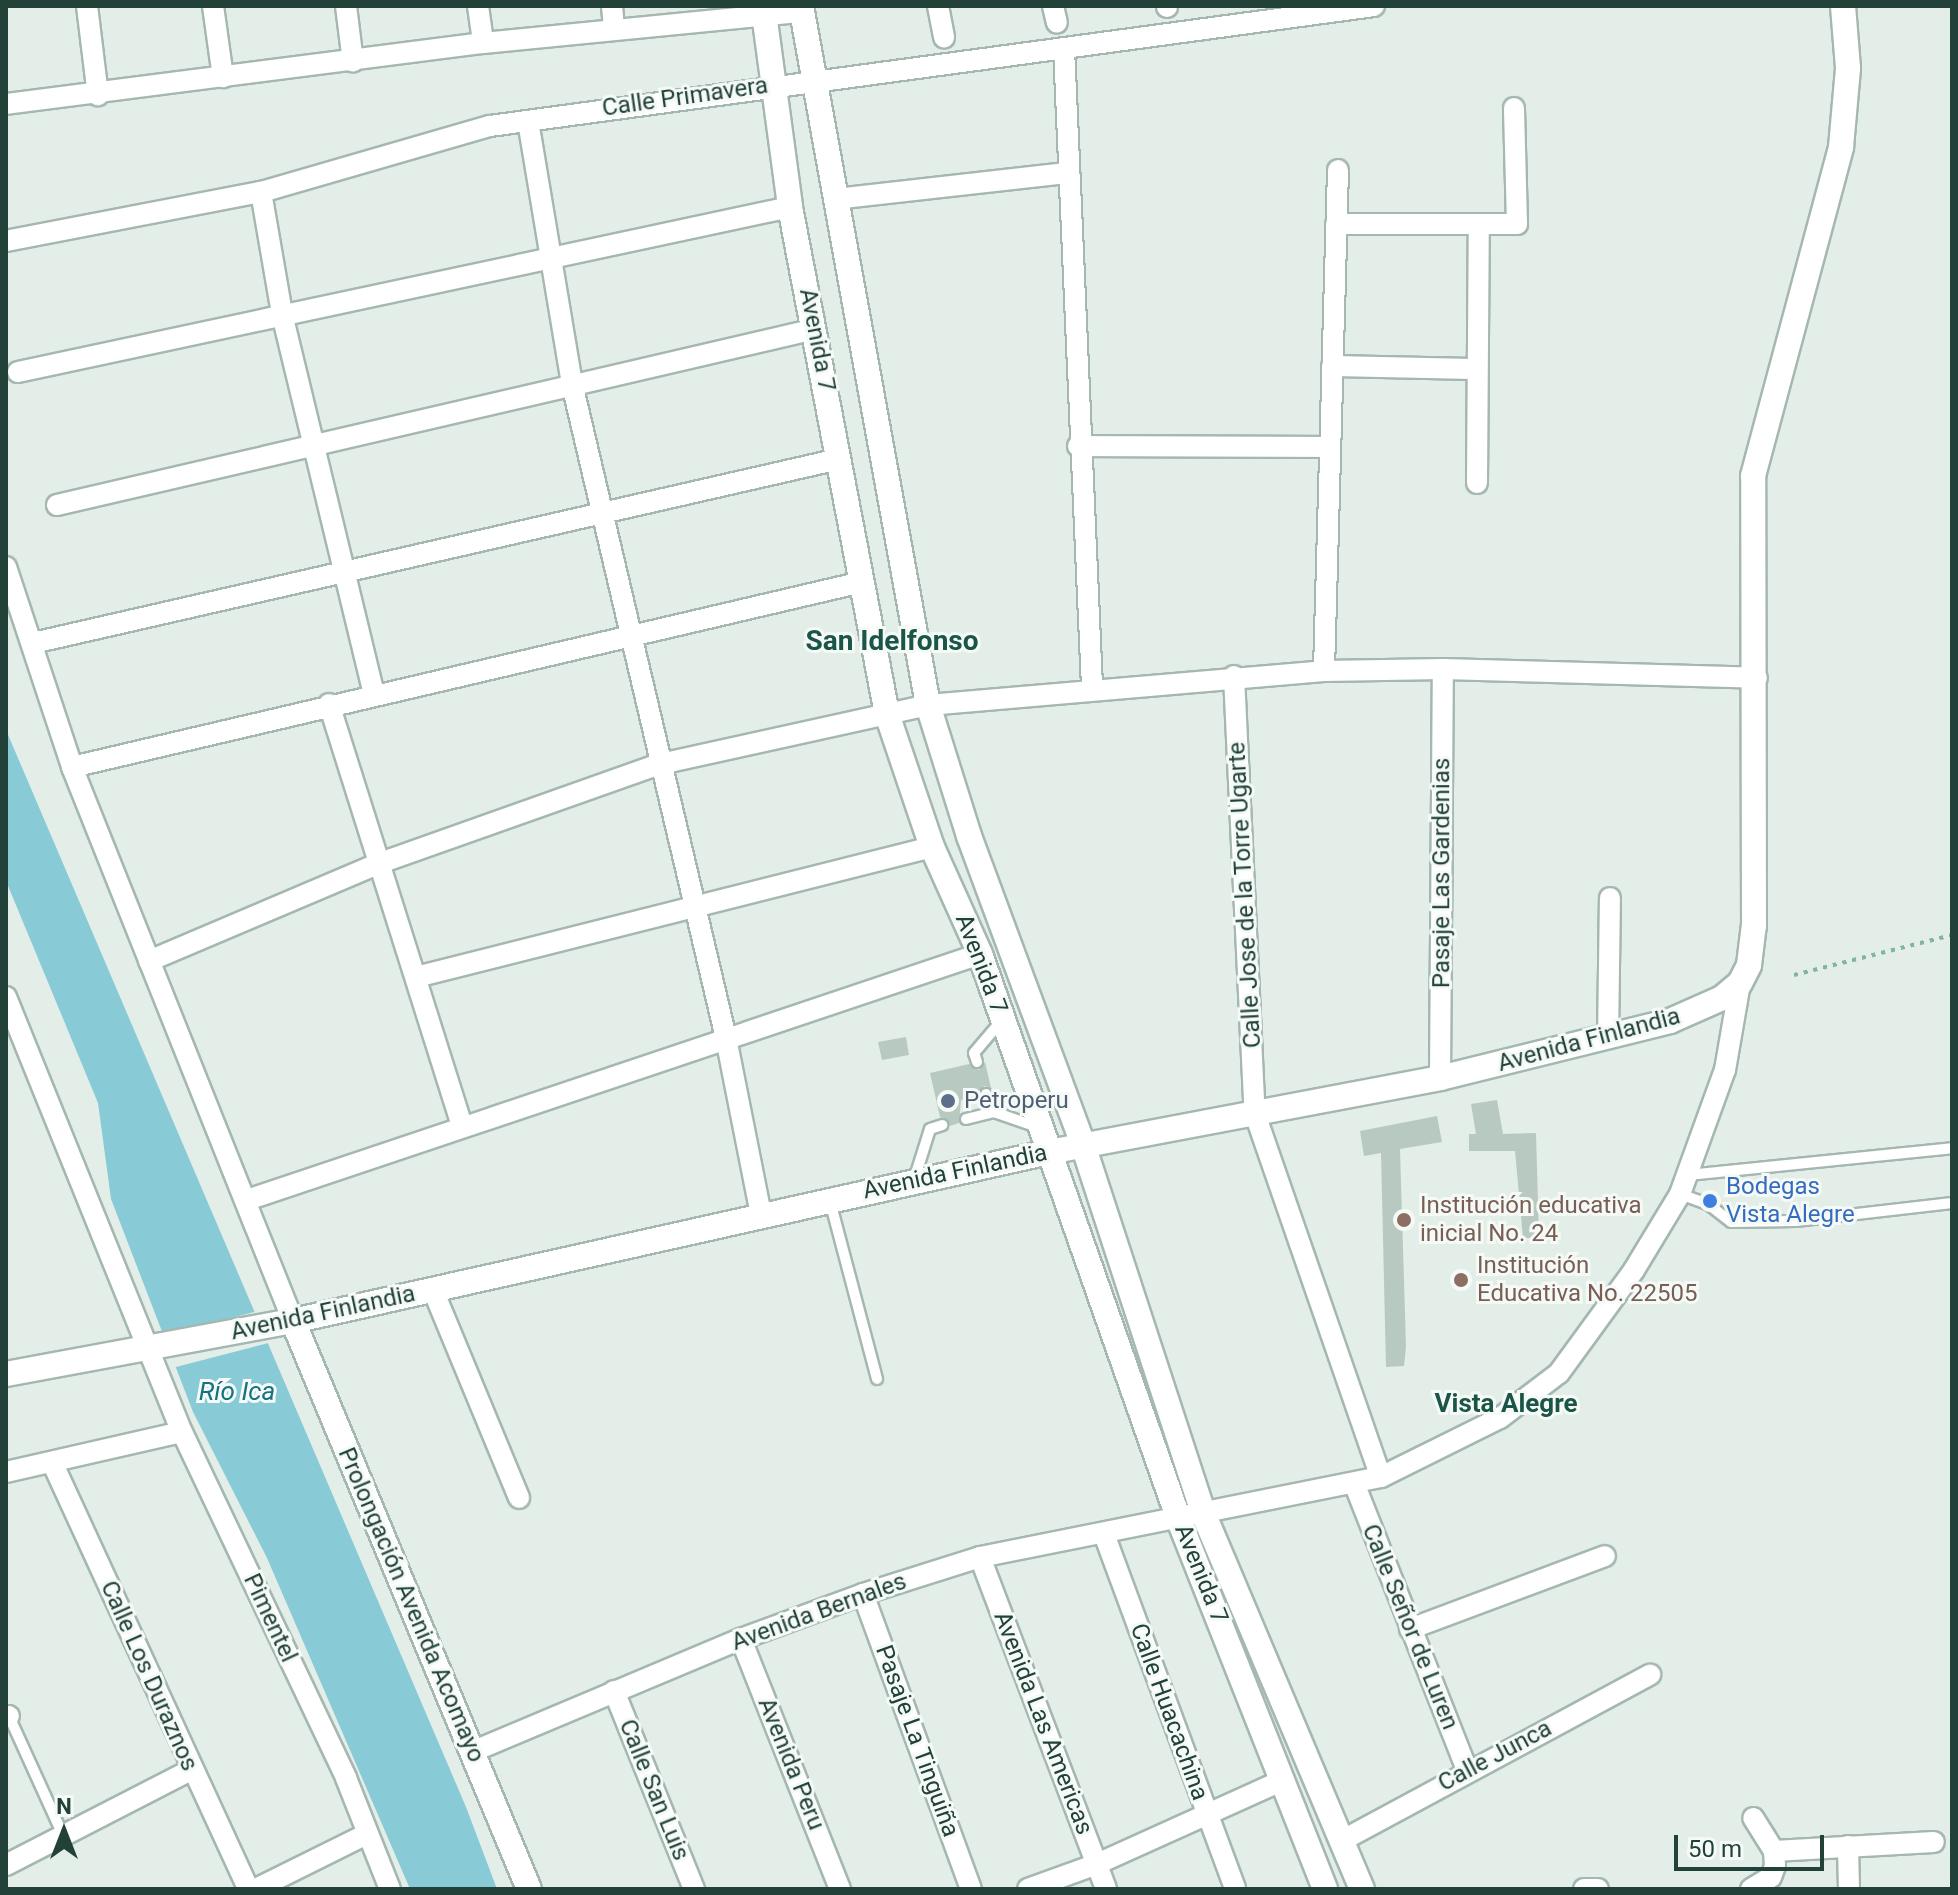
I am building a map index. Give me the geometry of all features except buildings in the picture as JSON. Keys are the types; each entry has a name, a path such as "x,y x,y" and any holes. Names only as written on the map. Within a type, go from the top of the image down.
{"street":[{"path":"87,6 98,95"},
{"path":"213,6 223,77"},
{"path":"346,6 353,62"},
{"path":"478,6 483,43"},
{"path":"612,6 614,28"},
{"path":"938,6 944,37"},
{"name":"Calle Primavera","path":"6,241 261,192 412,146 528,121 812,78 1374,6"},
{"path":"1740,983 1749,965 1754,926 1757,678 1753,476 1841,147 1848,68 1843,6"},
{"path":"6,104 98,95 483,43 763,10 801,9"},
{"name":"Avenida 7","path":"801,9 928,705 969,836 1083,1145 1204,1515 1362,1889"},
{"name":"Avenida 7","path":"763,10 770,86 790,207 887,714 932,847 980,954 1179,1520 1325,1889"},
{"path":"1064,48 1078,446 1092,687"},
{"path":"1336,224 1479,227 1519,220 1514,108"},
{"path":"528,121 572,384 726,1040 761,1214"},
{"path":"1324,671 1338,170"},
{"path":"835,199 1068,173"},
{"path":"261,192 282,314 374,693"},
{"path":"18,372 790,207"},
{"path":"1477,483 1475,369 1479,227"},
{"path":"57,505 815,329"},
{"path":"1332,366 1475,369"},
{"path":"1078,446 1329,447"},
{"path":"33,643 839,459"},
{"path":"6,567 72,767 247,1200 283,1323"},
{"path":"72,767 374,693 862,582"},
{"path":"149,961 380,863 660,764 928,705 1092,687 1324,671 1443,669 1757,678"},
{"name":"Pasaje Las Gardenias","path":"1440,1078 1443,669"},
{"name":"Calle Jose de la Torre Ugarte","path":"1234,676 1255,1114 1381,1477"},
{"path":"329,704 462,1125"},
{"path":"416,977 932,847"},
{"path":"1608,1038 1610,898"},
{"path":"247,1200 462,1125 980,954"},
{"name":"Avenida Finlandia","path":"6,1374 283,1323 433,1290 913,1181 1045,1140 1083,1145 1440,1078 1608,1038 1708,1007 1740,983"},
{"name":"Avenida Bernales","path":"474,1751 741,1639 863,1594 980,1557 1179,1520 1381,1477 1500,1418 1559,1373 1634,1270 1680,1194 1725,1070 1740,983"},
{"name":"Pimentel","path":"6,997 155,1347 182,1432 390,1889"},
{"path":"433,1290 519,1498"},
{"name":"Prolongación Avenida Acomayo","path":"283,1323 474,1751 529,1889"},
{"path":"6,1472 182,1432"},
{"name":"Calle Los Duraznos","path":"52,1462 248,1889"},
{"name":"Calle Señor de Luren","path":"1354,1483 1467,1770"},
{"name":"Calle Huacachina","path":"1104,1534 1235,1889"},
{"path":"1410,1629 1605,1556"},
{"name":"Avenida Las Americas","path":"980,1557 1106,1889"},
{"name":"Pasaje La Tinguiña","path":"863,1594 971,1889"},
{"name":"Avenida Peru","path":"741,1639 840,1889"},
{"name":"Calle Junca","path":"1343,1840 1467,1770 1650,1675"},
{"name":"Calle San Luis","path":"614,1691 694,1889"},
{"path":"6,1865 191,1770"},
{"path":"1028,1889 1097,1864 1283,1780"},
{"path":"1751,1889 1771,1877 1774,1851 1753,1818"},
{"path":"256,1889 367,1834"},
{"path":"1774,1851 1934,1842"},
{"path":"1848,1846 1849,1889"},
{"path":"1584,1889 1598,1889"}],"lane":[{"path":"977,1062 974,1053 1003,1019"},
{"path":"986,1094 994,1112 1045,1140"},
{"path":"966,1119 994,1112"},
{"path":"913,1181 930,1129 942,1125"},
{"path":"1688,1175 1952,1148"},
{"path":"1680,1194 1708,1204 1731,1222 1796,1221 1952,1203"},
{"path":"829,1199 877,1379"},
{"path":"7,1714 63,1835"}],"path":[{"path":"1794,975 1952,935"}],"water":[{"name":"Río Ica","path":"6,730 466,1807 497,1889 410,1889 267,1558 193,1412 111,1199 98,1103 6,881"}],"pier":[{"path":"258,1311 272,1342 172,1368 162,1336"}],"place":[{"name":"Petroperu","path":"948,1101"},
{"name":"Bodegas Vista Alegre","path":"1710,1201"},
{"name":"Institución educativa inicial No. 24","path":"1404,1220"},
{"name":"Institución Educativa No. 22505","path":"1461,1280"}],"district":[{"name":"San Idelfonso","path":"892,641"},
{"name":"Vista Alegre","path":"1506,1404"}]}
